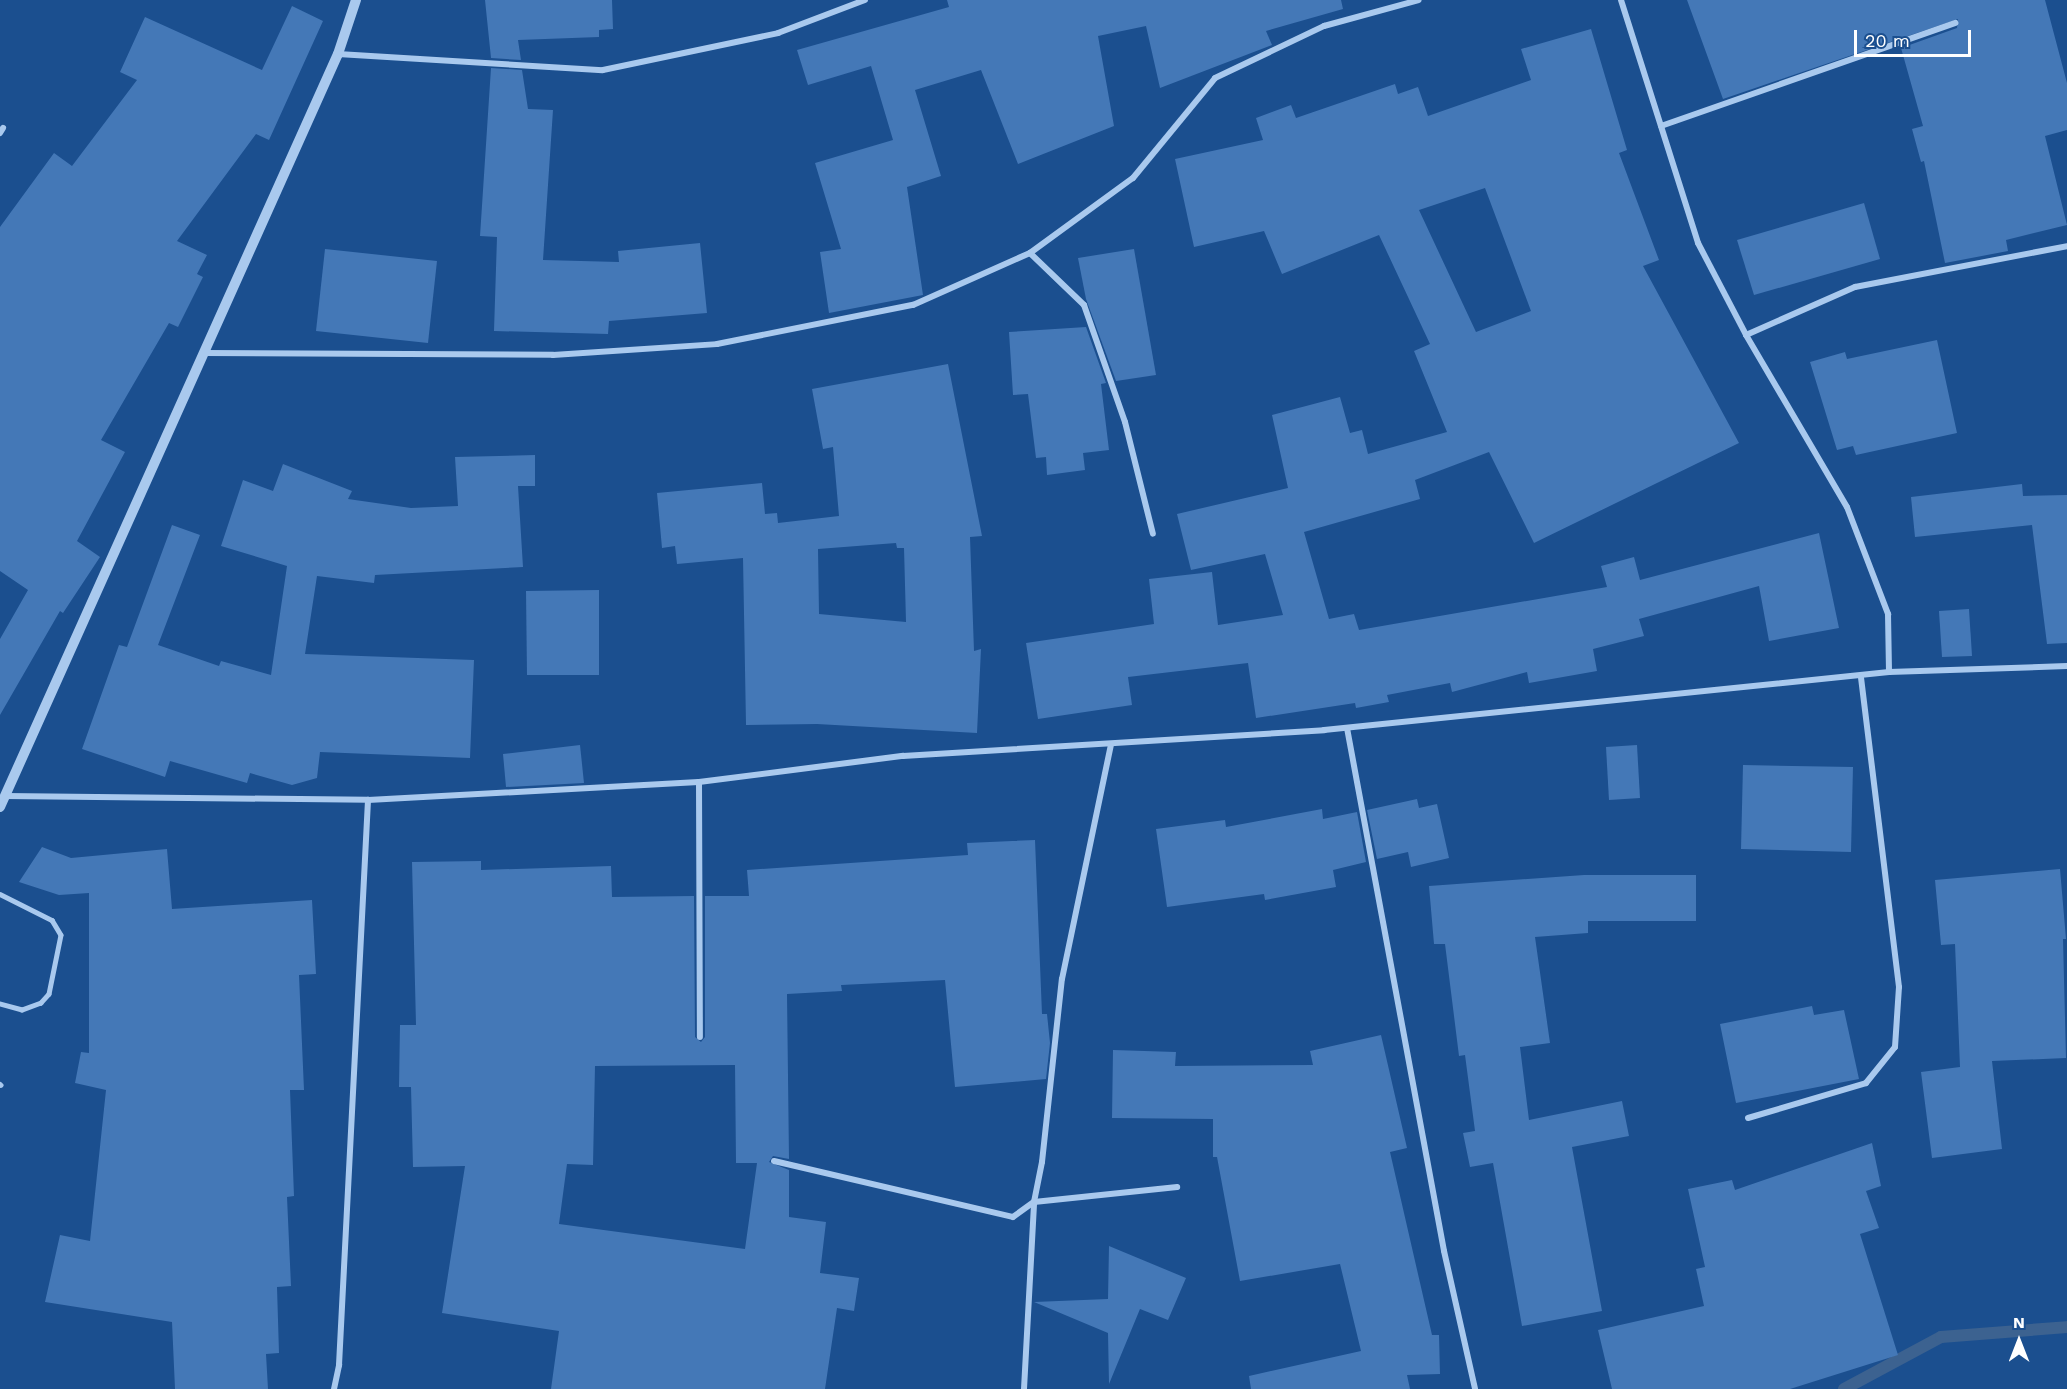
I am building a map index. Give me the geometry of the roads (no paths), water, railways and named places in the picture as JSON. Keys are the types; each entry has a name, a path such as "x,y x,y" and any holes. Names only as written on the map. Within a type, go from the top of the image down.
{"street":[{"path":"356,0 338,54 2,802 368,800 699,782 903,756 1111,746 1347,728 1889,672 2067,666"},
{"path":"338,54 603,70 778,33 865,0"},
{"path":"203,353 553,355 717,344 913,305 1030,253 1132,178 1215,78 1324,26 1419,0"},
{"path":"1621,0 1698,243 1746,335 1847,507 1888,614 1889,672"},
{"path":"1661,126 1955,23"},
{"path":"1746,335 1856,287 2067,246"},
{"path":"1030,253 1084,305 1125,422 1153,534"},
{"path":"1748,1118 1866,1083 1895,1047 1899,987 1861,676"},
{"path":"1347,728 1442,1239 1475,1389"},
{"path":"1024,1389 1034,1202 1042,1162 1062,979 1111,746"},
{"path":"699,782 700,1037"},
{"path":"334,1389 339,1365 368,800"},
{"path":"774,1161 1013,1217 1034,1202 1177,1187"}],"lane":[{"path":"0,895 52,920 61,935 49,994 41,1003 22,1010 0,1004"}],"waterway":[{"path":"1844,1389 1941,1337 2067,1327"}]}
